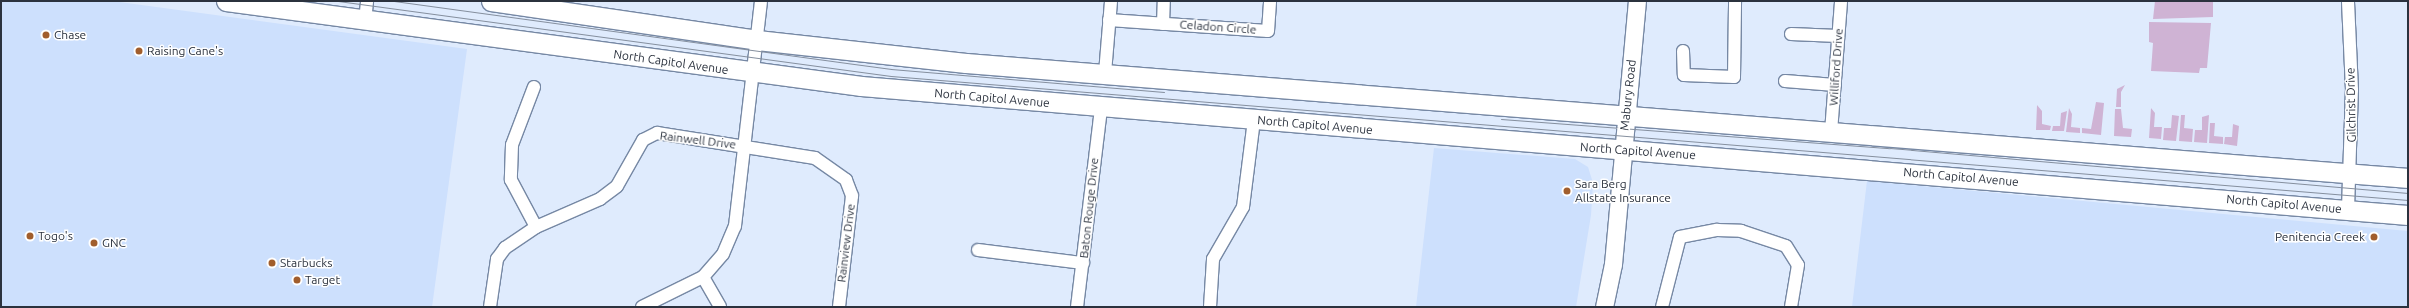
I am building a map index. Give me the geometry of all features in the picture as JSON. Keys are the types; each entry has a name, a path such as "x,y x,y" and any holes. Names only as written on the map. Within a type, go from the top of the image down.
{"main road":[{"name":"North Capitol Avenue","path":"226,1 753,73 1101,108 2408,215"},
{"path":"491,1 757,40 1105,74 1626,114 1831,132 2351,172 2408,178"},
{"name":"Mabury Road","path":"1604,307 1613,264 1622,150 1637,1"}],"street":[{"path":"365,21 367,1"},
{"path":"642,307 703,276 723,254 735,226 761,1"},
{"path":"1105,74 1111,1"},
{"name":"Celadon Circle","path":"1162,24 1164,1"},
{"name":"Celadon Circle","path":"1109,20 1268,30 1270,1"},
{"path":"1683,51 1684,75 1734,77 1735,1 1723,1"},
{"name":"Williford Drive","path":"1831,132 1841,1"},
{"name":"Gilchrist Drive","path":"2348,1 2351,172 2348,209"},
{"path":"1792,34 1838,36"},
{"path":"1786,81 1835,85"},
{"path":"534,87 512,145 511,180 536,227"},
{"name":"Baton Rouge Drive","path":"1077,307 1101,108"},
{"path":"1210,307 1213,259 1243,208 1254,120"},
{"name":"Rainwell Drive","path":"490,307 497,259 505,248 536,227 600,199 617,186 644,140 657,133 744,145 816,158 846,180"},
{"name":"Rainview Drive","path":"839,307 852,196 846,180"},
{"path":"1662,307 1680,237 1717,230 1741,231 1786,246 1798,265 1791,307"},
{"path":"978,250 1083,263"},
{"path":"703,276 720,307"}],"shaded area":[{"path":"1,1 112,1 467,49 432,307 1,307"},
{"path":"2155,1 2213,1 2213,17 2153,19"},
{"path":"2149,22 2211,23 2207,68 2200,68 2199,73 2151,71 2153,43 2149,42"},
{"path":"2125,85 2121,92 2121,107 2116,107 2117,89"},
{"path":"2096,102 2104,103 2101,135 2082,133 2082,128 2091,129"},
{"path":"2037,105 2042,111 2042,124 2051,126 2050,130 2036,130"},
{"path":"2069,108 2072,114 2071,127 2080,128 2080,133 2066,132"},
{"path":"2151,108 2155,113 2154,127 2162,127 2161,139 2149,138"},
{"path":"2115,109 2121,109 2123,128 2132,129 2131,137 2114,136"},
{"path":"2067,111 2064,131 2052,131 2053,126 2060,126 2061,113"},
{"path":"2172,115 2179,116 2176,141 2163,140 2164,128 2171,128"},
{"path":"2181,115 2185,115 2184,128 2193,129 2192,142 2179,141"},
{"path":"2209,115 2207,143 2194,142 2195,130 2202,130 2202,117"},
{"path":"2210,123 2215,123 2214,136 2223,137 2223,144 2209,143"},
{"path":"2233,124 2239,126 2237,146 2224,144 2225,137 2232,137"},
{"path":"1434,148 1575,159 1588,167 1593,183 1591,215 1576,307 1416,307"},
{"path":"1867,181 2408,231 2408,307 1852,307"}],"tram line":[{"path":"338,1 891,76 2408,200"},
{"path":"394,1 891,69 1164,92"},
{"path":"1501,119 1890,148 2408,193"}],"place":[{"name":"Chase","path":"46,35"},
{"name":"Raising Cane's","path":"139,51"},
{"name":"Sara Berg Allstate Insurance","path":"1567,191"},
{"name":"Togo's","path":"30,236"},
{"name":"Penitencia Creek","path":"2374,237"},
{"name":"GNC","path":"94,243"},
{"name":"Starbucks","path":"272,263"},
{"name":"Target","path":"297,280"}]}
